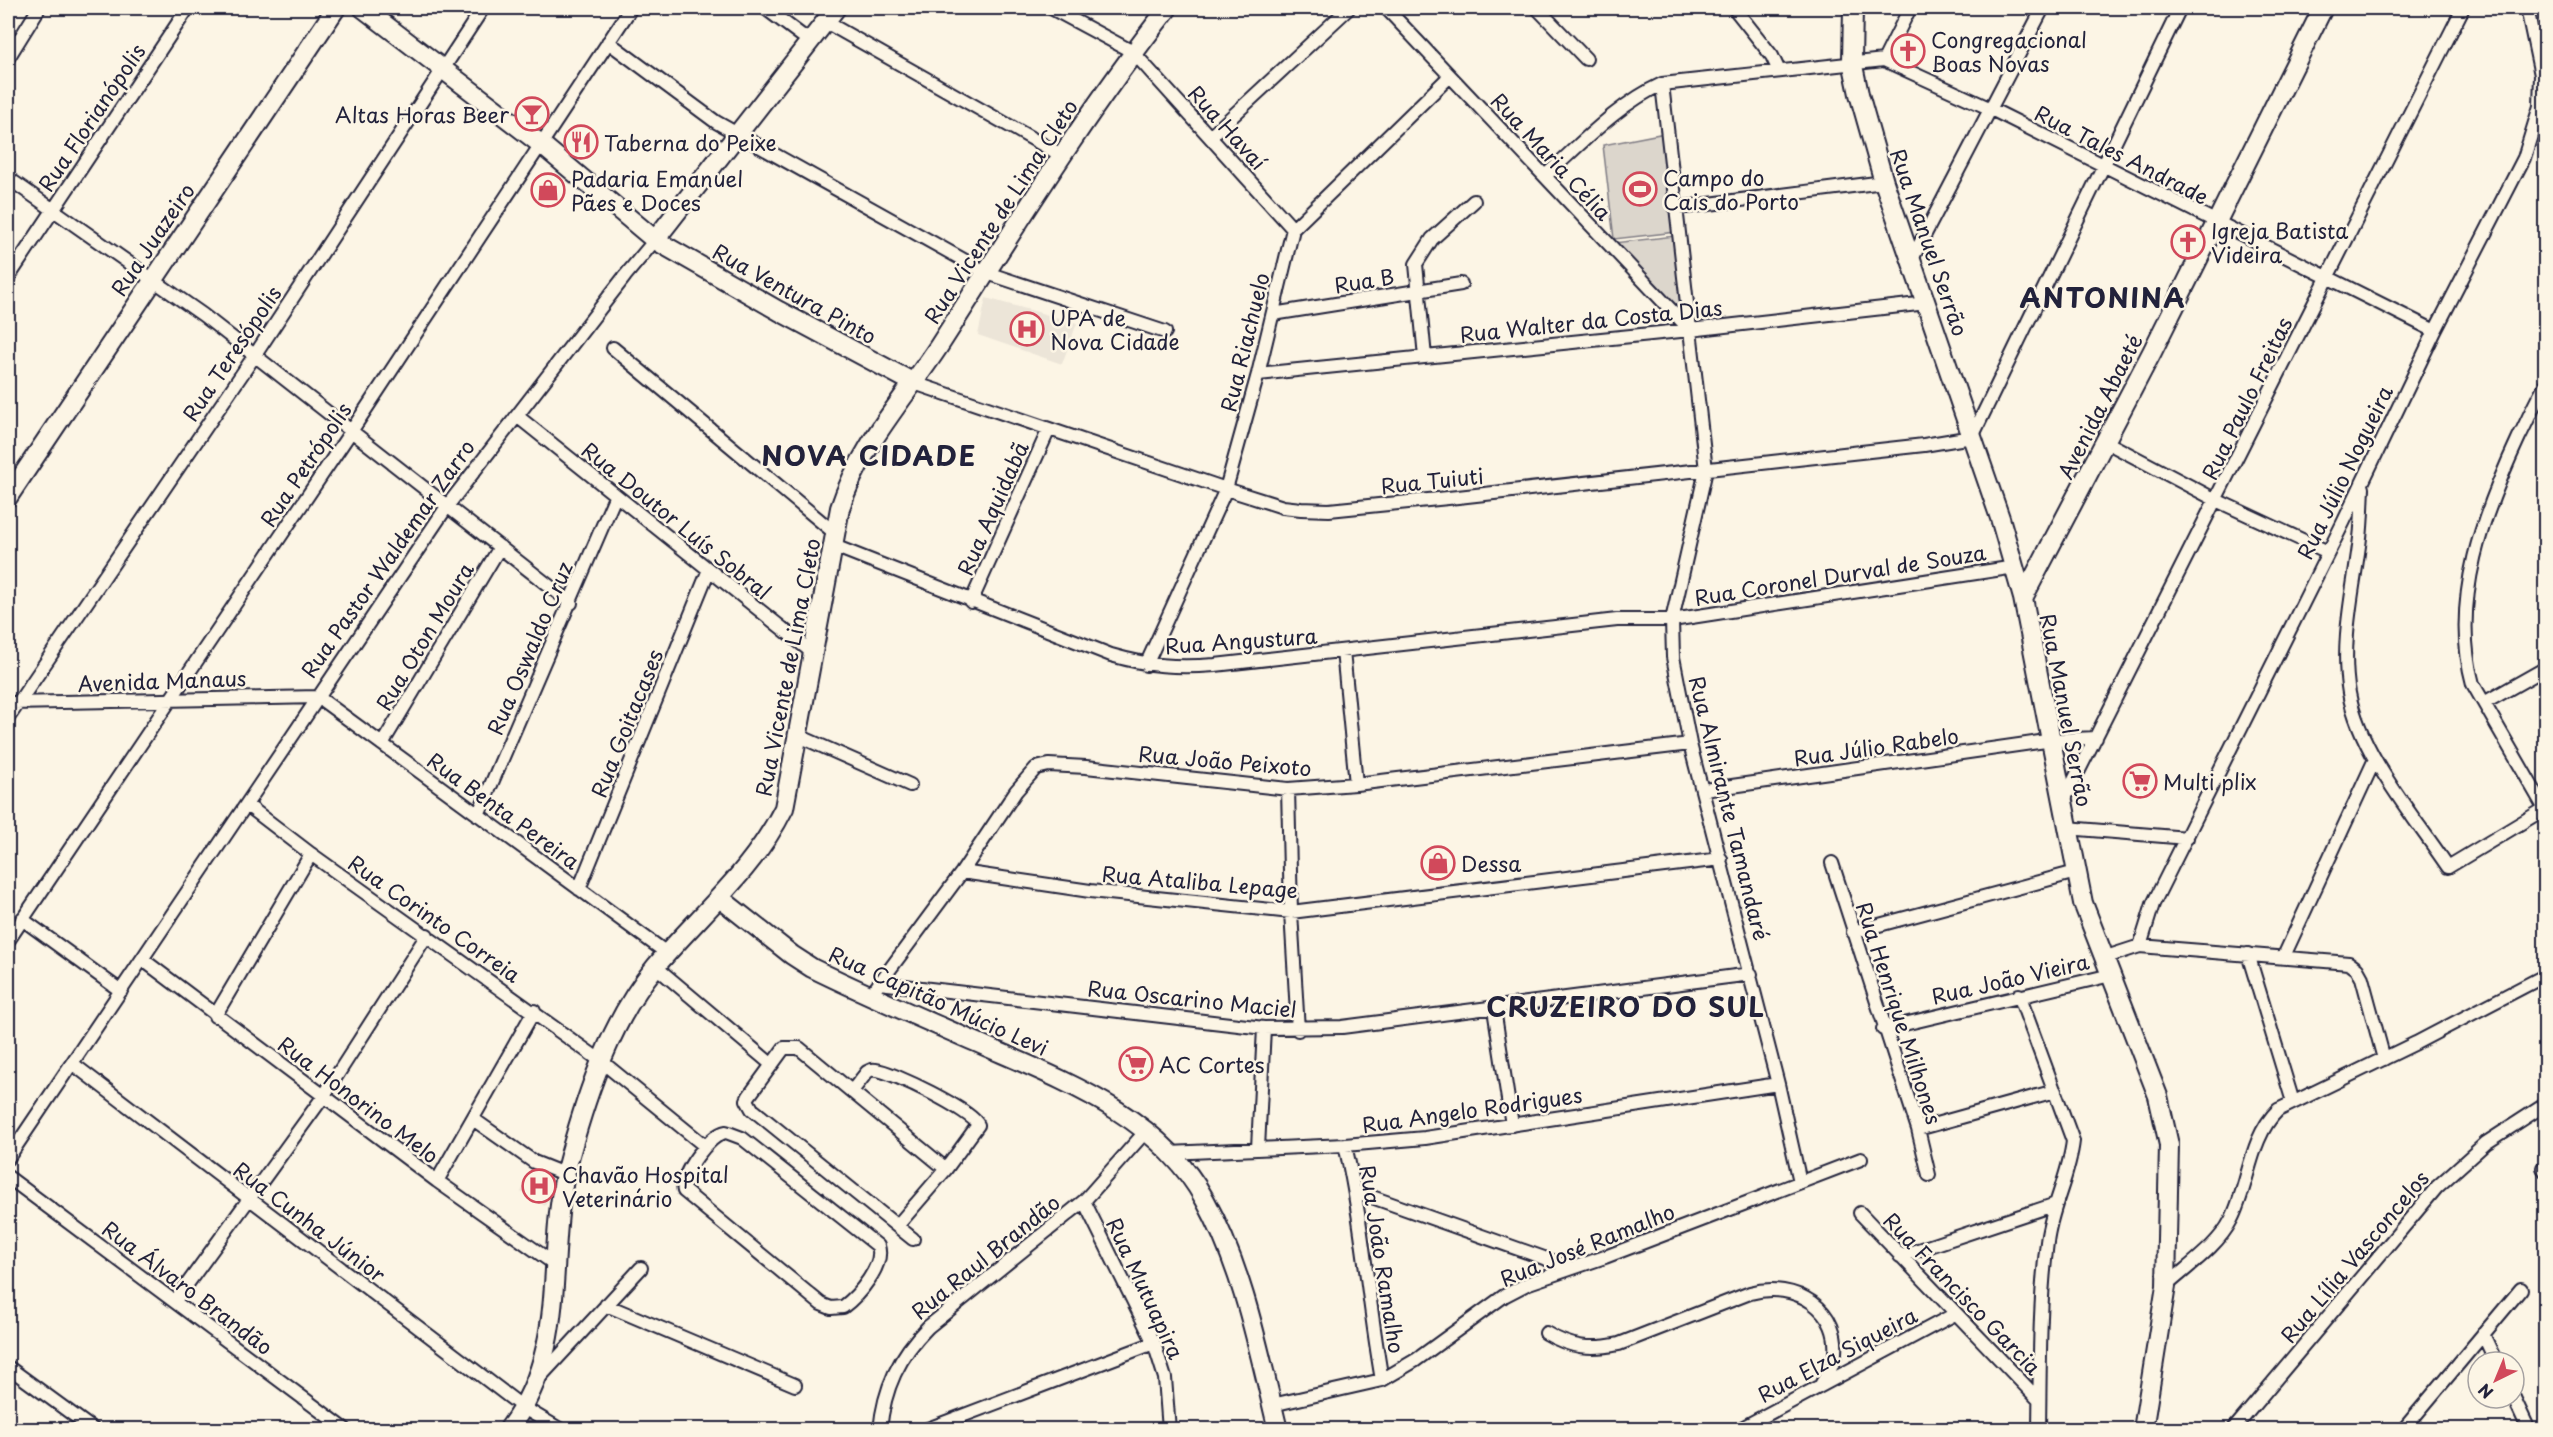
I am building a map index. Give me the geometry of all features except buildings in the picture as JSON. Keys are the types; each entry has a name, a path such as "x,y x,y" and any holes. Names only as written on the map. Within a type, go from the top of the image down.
{"street":[{"path":"8,58 39,8"},
{"name":"Rua Florianópolis","path":"8,278 188,8"},
{"name":"Rua Juazeiro","path":"8,497 152,279 336,8"},
{"name":"Rua Ventura Pinto","path":"363,8 542,145 656,240 779,311 914,383"},
{"name":"Rua Teresópolis","path":"8,718 12,703 255,355 483,8"},
{"name":"Rua Petrópolis","path":"8,941 352,430 631,8"},
{"path":"765,8 809,41"},
{"name":"Rua Havaí","path":"1051,8 1133,52 1293,229"},
{"name":"Rua Vicente de Lima Cleto","path":"508,1430 524,1408 537,1381 550,1333 564,1174 601,1061 623,1015 662,960 721,899 763,846 784,808 840,508 855,468 987,273 1061,155 1133,52 1168,8"},
{"path":"1210,137 1349,8"},
{"name":"Rua Maria Célia","path":"1386,8 1690,330"},
{"path":"1537,8 1586,59"},
{"path":"1734,8 1772,56 1779,71"},
{"name":"Rua Manuel Serrão","path":"1853,8 1852,61 1884,182 2015,567 2053,740 2062,804 2076,872 2088,918 2158,1096 2166,1126 2169,1167 2166,1286 2143,1430"},
{"path":"1884,60 1910,8"},
{"path":"1912,259 2043,8"},
{"path":"1972,437 2102,164 2181,8"},
{"name":"Avenida Abaeté","path":"2023,598 2106,442 2323,8"},
{"name":"Rua Paulo Freitas","path":"2062,804 2218,501 2327,276 2463,8"},
{"name":"Rua Júlio Nogueira","path":"2140,946 2153,904 2435,331 2507,192 2534,133 2540,106 2541,75 2527,8"},
{"path":"830,14 1061,155"},
{"name":"Rua Pastor Waldemar Zarro","path":"8,1158 448,505 624,276 656,240 739,135 830,14"},
{"path":"608,42 716,122 987,273 1165,333"},
{"name":"Rua Tales Andrade","path":"1662,84 1852,61 1884,60 1991,109 2216,224 2327,276 2435,331"},
{"path":"1293,229 1450,75"},
{"path":"1545,176 1624,107 1645,92 1662,84"},
{"name":"Rua Almirante Tamandaré","path":"1662,84 1706,470 1672,620 1673,657 1690,744 1704,790 1778,1084 1800,1182"},
{"path":"8,178 255,355 571,603"},
{"path":"1677,208 1884,182"},
{"path":"1425,357 1416,264 1423,249 1474,201"},
{"name":"Rua Riachuelo","path":"1146,665 1226,489 1258,374 1293,229"},
{"name":"Rua B","path":"1273,314 1461,284"},
{"name":"Rua Walter da Costa Dias","path":"1258,374 1690,330 1927,303"},
{"name":"Rua Angustura","path":"613,348 835,540 971,602 1111,655 1146,665 1183,668 1617,620 1672,620"},
{"name":"Rua Tuiuti","path":"914,383 1283,507 1329,510 1706,470 1924,445 1972,437"},
{"path":"2363,480 2360,538 2347,643 2347,674 2353,710 2375,759 2448,867 2545,809 2473,684 2468,664 2466,636 2473,561 2491,497 2546,384"},
{"name":"Rua Doutor Luís Sobral","path":"517,416 708,572 813,653"},
{"name":"Rua Aquidabã","path":"971,602 1049,429"},
{"path":"2106,442 2218,501 2328,552"},
{"name":"Rua Oswaldo Cruz","path":"478,815 615,497"},
{"name":"Rua Oton Moura","path":"382,744 500,547"},
{"name":"Rua Coronel Durval de Souza","path":"1672,620 2015,567"},
{"name":"Rua Goitacases","path":"579,889 708,572"},
{"path":"1343,651 1356,784"},
{"path":"2484,703 2546,668"},
{"name":"Avenida Manaus","path":"12,703 318,696"},
{"name":"Rua Benta Pereira","path":"318,696 579,889 662,960 771,1064"},
{"path":"799,736 910,785"},
{"name":"Rua Júlio Rabelo","path":"1704,790 2053,740 2096,738"},
{"name":"Rua João Peixoto","path":"874,990 962,872 1027,777 1036,768 1049,765 1288,789 1356,784 1690,744"},
{"path":"2284,956 2375,759"},
{"path":"1288,789 1291,912 1298,1029"},
{"name":"Rua Corinto Correia","path":"247,806 311,854 534,1011 601,1061 705,1146"},
{"path":"2067,828 2187,838"},
{"path":"215,1016 311,854"},
{"name":"Rua Ataliba Lepage","path":"962,872 1090,891 1291,912 1721,859"},
{"name":"Rua Henrique Milhones","path":"1832,863 1883,1029 1918,1129 1929,1175"},
{"path":"1853,932 2076,872"},
{"name":"Rua Capitão Múcio Levi","path":"721,899 792,955 874,990 1053,1076 1115,1109 1146,1131 1169,1153 1205,1199 1229,1250 1241,1286 1278,1430"},
{"path":"22,919 121,991"},
{"path":"175,1301 323,1097 427,934"},
{"path":"2103,958 2140,946 2349,963 2357,969 2362,978 2384,1059"},
{"path":"2248,954 2293,1102"},
{"name":"Rua Honorino Melo","path":"142,959 437,1182 556,1265"},
{"name":"Rua Oscarino Maciel","path":"874,990 1264,1028 1298,1029 1342,1027 1494,1009 1750,974"},
{"name":"Rua João Vieira","path":"1883,1029 2111,975"},
{"path":"2166,1286 2223,1232 2236,1208 2262,1130 2278,1110 2384,1059 2546,975"},
{"path":"2019,995 2073,1141 2067,1177 2054,1205 2046,1252 2039,1430"},
{"path":"1494,1009 1512,1125"},
{"path":"437,1182 534,1011"},
{"path":"1258,1148 1264,1028"},
{"path":"913,1239 749,1105 749,1096 784,1048 799,1048 946,1169"},
{"name":"Rua Cunha Júnior","path":"73,1064 524,1408 561,1430"},
{"path":"852,1091 867,1072 875,1070 942,1098 972,1116 978,1125 946,1169 897,1226"},
{"name":"Rua Angelo Rodrigues","path":"1169,1153 1344,1145 1425,1138 1778,1084"},
{"path":"1918,1129 2055,1092"},
{"name":"Rua Lília Vasconcelos","path":"2233,1430 2437,1186 2458,1165 2546,1104"},
{"path":"473,1119 534,1162 564,1174"},
{"name":"Rua Raul Brandão","path":"880,1430 888,1387 897,1365 910,1345 928,1327 1084,1201 1146,1131"},
{"path":"720,1133 734,1133 878,1246 881,1254 876,1267 848,1304 838,1309 821,1304 684,1191 684,1179 705,1146 720,1133"},
{"name":"Rua João Ramalho","path":"1344,1145 1355,1191 1371,1319 1382,1380"},
{"name":"Rua José Ramalho","path":"1272,1405 1382,1380 1416,1360 1504,1296 1529,1283 1861,1159"},
{"name":"Rua Álvaro Brandão","path":"8,1177 346,1430"},
{"path":"1355,1191 1572,1268"},
{"name":"Rua Mutuapira","path":"1084,1201 1154,1343 1165,1378 1169,1430"},
{"path":"1900,1256 2054,1205"},
{"name":"Rua Francisco Garcia","path":"1860,1213 2039,1400"},
{"path":"537,1381 641,1268"},
{"path":"1546,1333 1573,1346 1601,1348 1630,1340 1750,1293 1765,1289 1783,1289 1815,1304 1829,1324 1834,1338 1834,1361 1821,1385"},
{"path":"2408,1427 2522,1289"},
{"path":"606,1305 795,1385"},
{"name":"Rua Elza Siqueira","path":"1738,1430 1955,1314"},
{"path":"2483,1334 2490,1350"},
{"path":"925,1430 1154,1343"},
{"path":"8,1368 94,1430"},
{"path":"2520,1410 2529,1430"}],"shaded area":[{"name":"Campo do Cais do Porto","path":"1665,133 1676,232 1614,239 1603,145"},
{"path":"1675,236 1680,309 1613,243"},
{"name":"UPA de Nova Cidade","path":"986,298 1077,323 1062,364 978,335"},
{"name":"Chavão Hospital Veterinário","path":"535,1166 557,1180 545,1206 521,1192"}],"place":[{"name":"Congregacional Boas Novas","path":"1908,51"},
{"name":"Altas Horas Beer","path":"532,114"},
{"name":"Taberna do Peixe","path":"581,142"},
{"name":"Campo do Cais do Porto","path":"1640,189"},
{"name":"Padaria Emanuel Pães e Doces","path":"548,190"},
{"name":"Igreja Batista Videira","path":"2188,242"},
{"name":"UPA de Nova Cidade","path":"1027,329"},
{"name":"Multi plix","path":"2140,781"},
{"name":"Dessa","path":"1438,863"},
{"name":"AC Cortes","path":"1136,1064"},
{"name":"Chavão Hospital Veterinário","path":"539,1186"}],"district":[{"name":"ANTONINA","path":"2103,296"},
{"name":"NOVA CIDADE","path":"869,454"},
{"name":"CRUZEIRO DO SUL","path":"1626,1005"}]}
